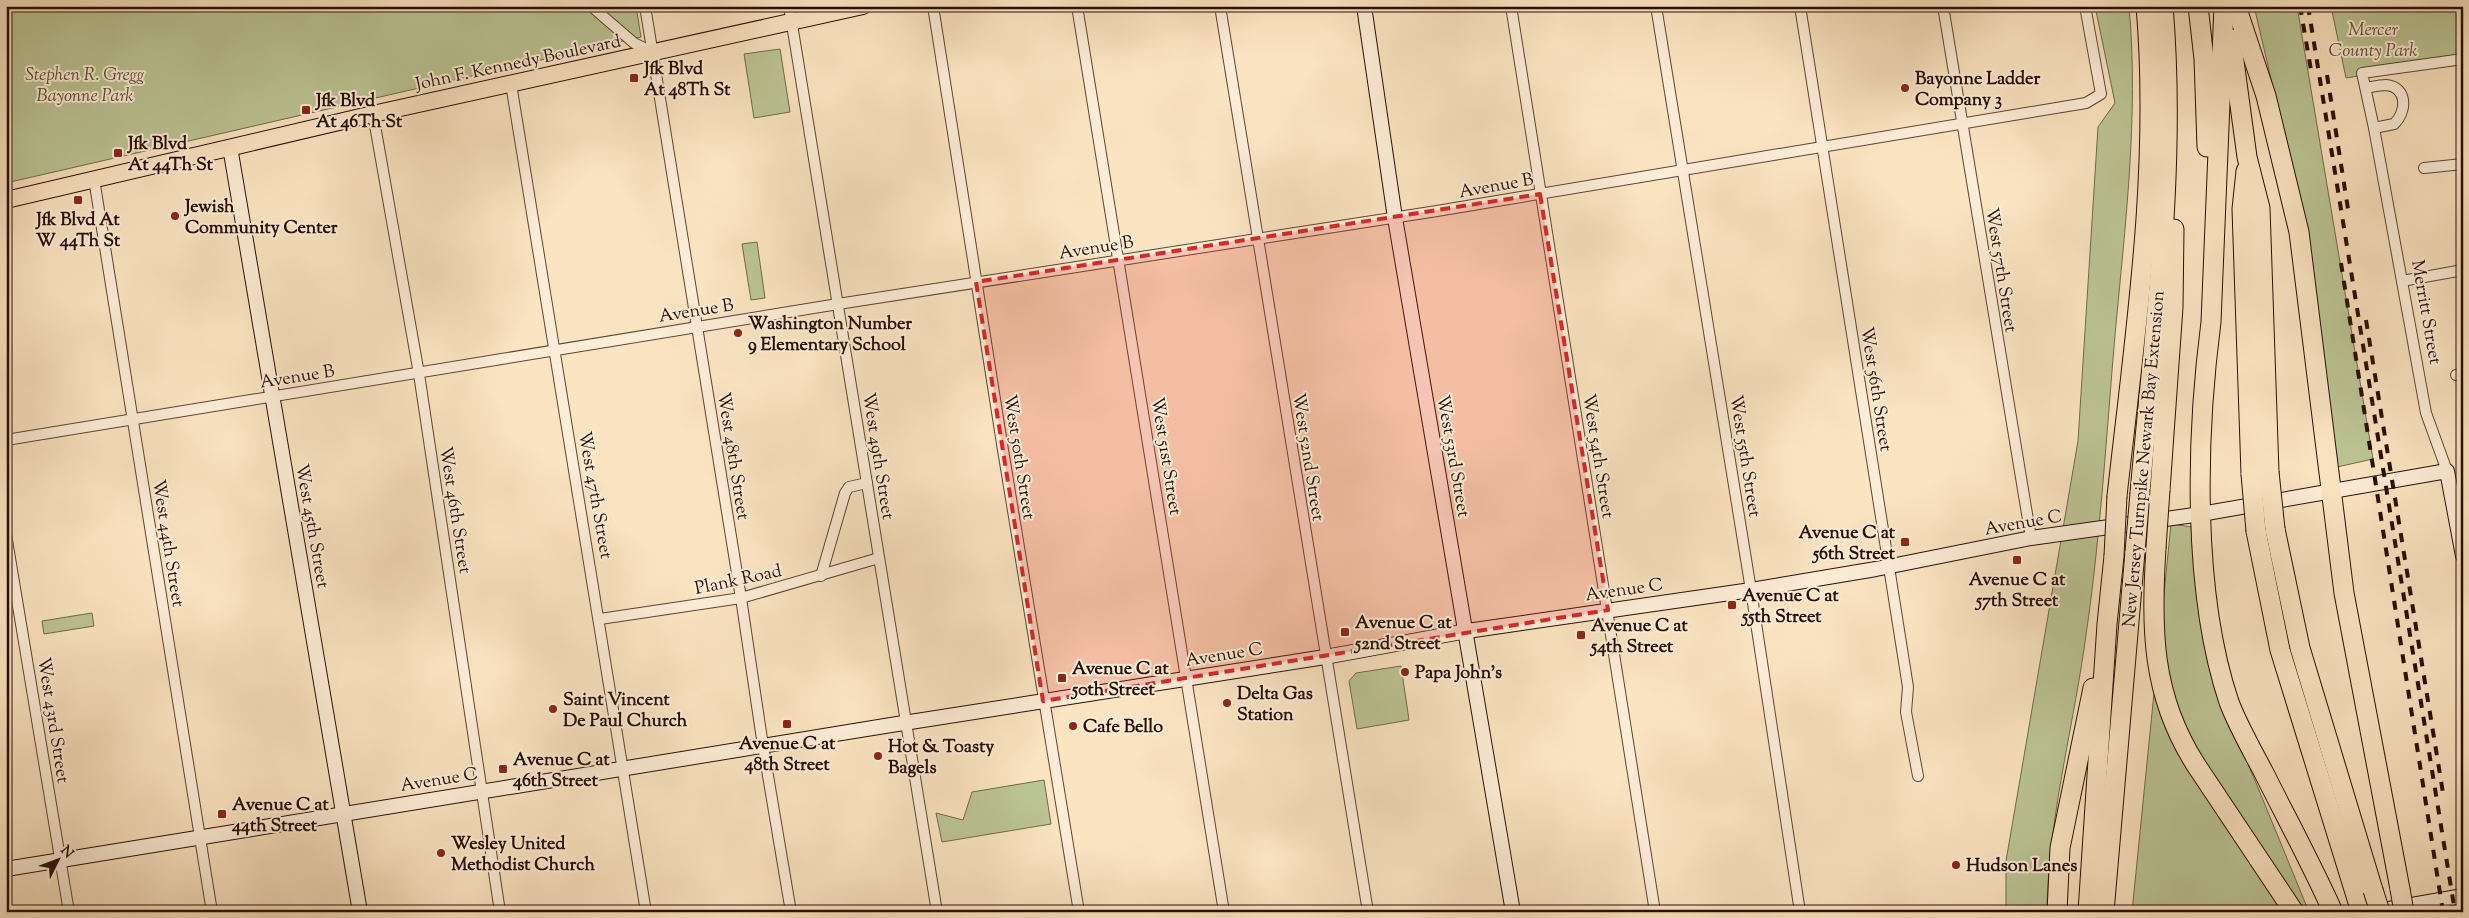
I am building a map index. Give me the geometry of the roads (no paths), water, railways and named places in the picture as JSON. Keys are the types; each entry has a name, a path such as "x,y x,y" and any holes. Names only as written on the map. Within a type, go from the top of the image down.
{"highway":[{"name":"New Jersey Turnpike Newark Bay Extension","path":"2088,912 2117,496 2149,191 2151,128 2146,6"},
{"name":"New Jersey Turnpike Newark Bay Extension","path":"2104,912 2164,217 2168,98 2163,6"},
{"path":"2198,6 2206,101 2201,325 2205,368"},
{"path":"2225,6 2211,322 2205,368 2201,514 2211,629 2230,703 2330,905"},
{"path":"2225,6 2247,157 2260,208 2260,473 2256,531 2280,650 2365,892 2380,912"},
{"path":"2236,6 2266,96 2300,232 2331,490 2351,630 2404,912"},
{"path":"2168,98 2173,169 2174,261 2152,614 2158,672 2170,713 2185,749 2291,908"},
{"path":"2260,473 2275,529 2300,648 2365,892 2361,912"},
{"path":"2056,912 2060,848 2092,693 2102,632 2107,624"}],"main road":[{"name":"John F. Kennedy Boulevard","path":"6,200 373,114 653,53 791,14 863,6"},
{"name":"West 53rd Street","path":"1364,6 1395,218 1467,631 1513,912"},
{"name":"West 45th Street","path":"230,147 360,912"},
{"name":"Avenue C","path":"6,869 1325,657 1467,631 1751,590 1889,566 2031,538 2201,514 2447,471"},
{"name":"Merritt Street","path":"2447,471 2463,556"},
{"path":"2371,912 2463,896"}],"street":[{"path":"590,6 634,43 653,53"},
{"name":"West 48th Street","path":"645,6 741,598 763,746 792,912"},
{"name":"West 50th Street","path":"933,6 1079,912"},
{"name":"West 51st Street","path":"1077,6 1224,912"},
{"name":"West 52nd Street","path":"1220,6 1368,912"},
{"name":"West 54th Street","path":"1511,6 1655,912"},
{"name":"West 55th Street","path":"1656,6 1751,590 1800,912"},
{"name":"West 56th Street","path":"1800,6 1908,687 1906,712 1918,776"},
{"name":"West 57th Street","path":"1943,6 2031,538"},
{"name":"Avenue B","path":"6,440 838,304 1395,218 2086,103 2101,94 2085,6"},
{"name":"West 49th Street","path":"791,14 936,912"},
{"name":"Merritt Street","path":"2447,471 2426,413 2374,128 2362,73 2463,59"},
{"name":"West 47th Street","path":"512,84 646,912"},
{"path":"2366,88 2386,85 2394,88 2401,94 2404,102 2404,110 2394,124 2374,128"},
{"name":"West 46th Street","path":"373,114 419,374 500,912"},
{"path":"2424,168 2463,164"},
{"name":"West 44th Street","path":"94,179 212,912"},
{"path":"2402,281 2463,270"},
{"path":"821,576 845,493 849,487 867,483"},
{"name":"West 43rd Street","path":"6,534 69,912"},
{"name":"Plank Road","path":"600,619 741,598 879,558"}],"railway":[{"path":"2300,6 2311,70"},
{"path":"2308,6 2455,912"},
{"path":"2327,75 2348,209"},
{"path":"2341,263 2443,912"},
{"path":"2366,320 2443,793"}],"place":[{"name":"Jfk Blvd At 48Th St","path":"634,78"},
{"name":"Bayonne Ladder Company 3","path":"1905,88"},
{"name":"Jfk Blvd At 46Th St","path":"306,110"},
{"name":"Jfk Blvd At 44Th St","path":"118,153"},
{"name":"Jfk Blvd At W 44Th St","path":"78,200"},
{"name":"Jewish Community Center","path":"175,216"},
{"name":"Washington Number 9 Elementary School","path":"738,333"},
{"name":"Avenue C at 56th Street","path":"1905,542"},
{"name":"Avenue C at 57th Street","path":"2017,560"},
{"name":"Avenue C at 55th Street","path":"1732,605"},
{"name":"Avenue C at 52nd Street","path":"1345,632"},
{"name":"Avenue C at 54th Street","path":"1581,635"},
{"name":"Papa John's","path":"1405,672"},
{"name":"Avenue C at 50th Street","path":"1062,678"},
{"name":"Delta Gas Station","path":"1227,703"},
{"name":"Saint Vincent De Paul Church","path":"553,709"},
{"name":"Avenue C at 48th Street","path":"787,724"},
{"name":"Cafe Bello","path":"1073,726"},
{"name":"Hot & Toasty Bagels","path":"878,756"},
{"name":"Avenue C at 46th Street","path":"503,769"},
{"name":"Avenue C at 44th Street","path":"222,814"},
{"name":"Wesley United Methodist Church","path":"441,853"},
{"name":"Hudson Lanes","path":"1956,865"}],"park label":[{"name":"Mercer County Park","path":"2373,39"},
{"name":"Stephen R. Gregg Bayonne Park","path":"85,84"}]}
